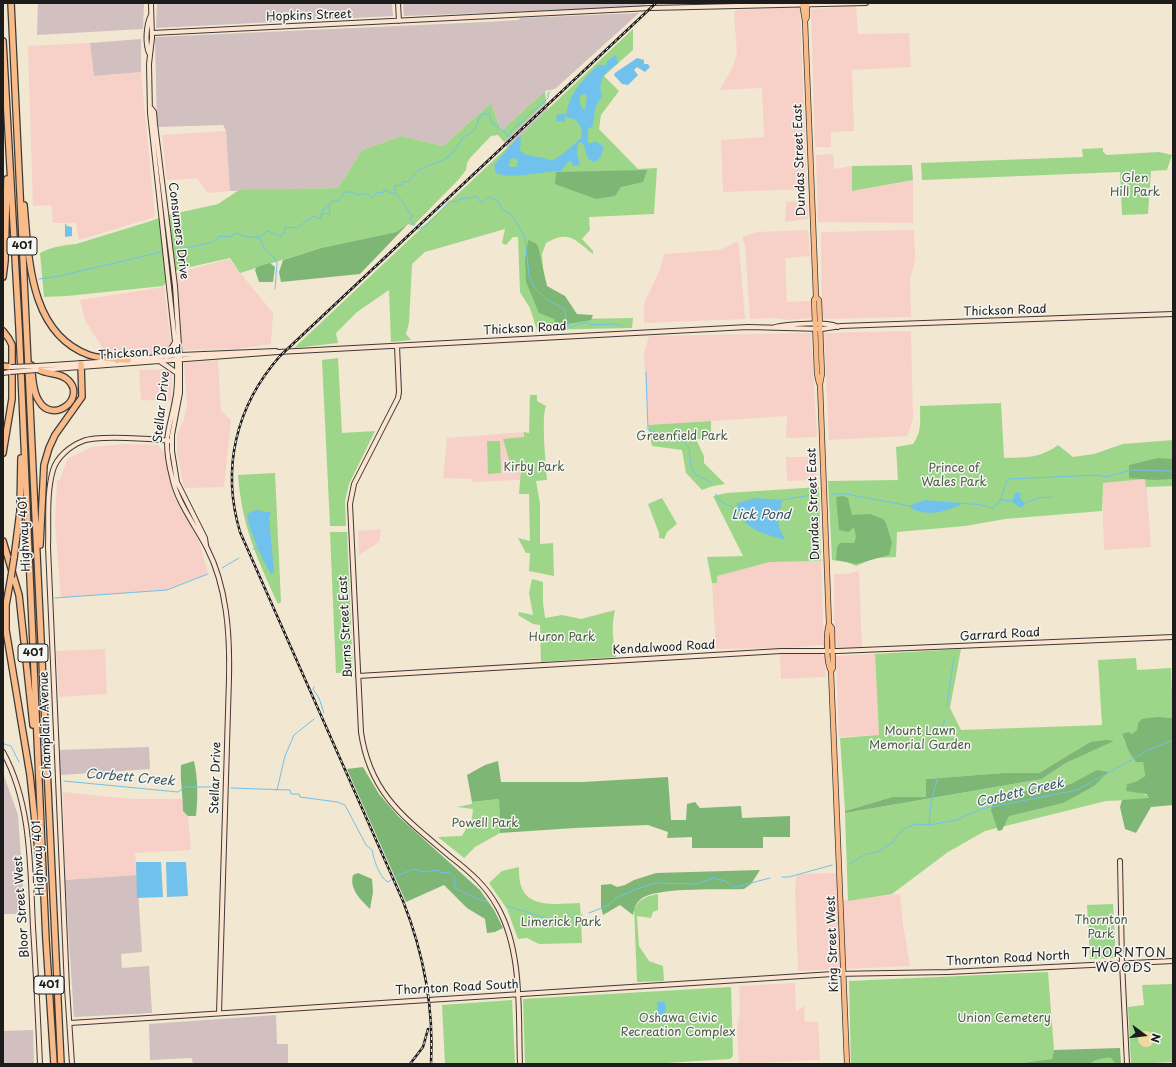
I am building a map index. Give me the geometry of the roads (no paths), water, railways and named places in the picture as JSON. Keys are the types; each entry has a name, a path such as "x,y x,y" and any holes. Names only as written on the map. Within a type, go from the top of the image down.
{"highway":[{"name":"Highway 401","path":"11,3 61,1064"},
{"name":"Highway 401","path":"3,41 54,1064"},
{"path":"3,277 5,261 8,137"},
{"path":"18,152 32,275 38,300 45,318 60,337 72,347 100,358 128,360"},
{"path":"3,331 10,339 12,345 13,386 3,453"},
{"path":"27,340 34,389 38,401 49,410 62,410 72,398 73,390 70,382 57,374 38,369"},
{"path":"40,620 40,515 44,465 55,435 81,400 83,394 81,366"},
{"path":"3,367 10,370"},
{"path":"21,400 20,511 6,605 6,630 31,781 40,879 46,906"},
{"path":"3,541 19,595 38,761"},
{"path":"59,1031 64,1064"}],"main road":[{"name":"Consumers Drive","path":"151,3 152,32 150,54 150,113 178,358"},
{"path":"398,3 399,21"},
{"name":"Hopkins Street","path":"152,32 643,8 866,3"},
{"name":"Dundas Street East","path":"805,4 816,298 814,300 817,326 816,374 820,384 829,624 827,628 830,651 838,823"},
{"name":"Consumers Drive","path":"150,54 148,20 151,15"},
{"name":"Consumers Drive","path":"151,108 154,112 175,286 179,345 178,358"},
{"name":"Thickson Road","path":"81,366 166,357 188,360 278,352 669,331 772,327 785,324 838,327 1173,314"},
{"path":"166,357 175,342"},
{"path":"179,345 183,351 191,355"},
{"name":"Burns Street East","path":"397,346 398,398 354,484 350,504 361,732 364,752 372,772 384,793 405,818 472,874 493,899 506,926 515,958 520,1064"},
{"name":"Thickson Road","path":"3,373 10,370 161,362 191,355 272,351 278,352"},
{"name":"Stellar Drive","path":"178,358 179,372 170,440 172,480 179,497 206,546 222,594 229,646 219,1013"},
{"path":"161,362 179,372 188,360"},
{"name":"Champlain Avenue","path":"72,1064 48,547 50,485 56,463 66,450 84,440 136,438 170,440"},
{"name":"Garrard Road","path":"830,651 1173,637"},
{"name":"Kendalwood Road","path":"358,676 781,651 830,651"},
{"name":"Bloor Street West","path":"3,752 11,767 18,786 26,818 29,845 40,1064"},
{"name":"King Street West","path":"838,823 847,1064"},
{"path":"1120,861 1122,963 1127,1064"},
{"name":"Thornton Road North","path":"844,974 948,972 1173,961"},
{"name":"Thornton Road South","path":"70,1023 844,974"}],"water":[{"path":"616,55 618,63 606,73 601,81 602,96 595,108 593,126 588,129 588,143 597,142 604,147 600,158 595,162 591,161 587,156 581,142 578,144 577,155 580,165 573,166 571,161 569,161 561,171 510,176 496,173 494,165 518,137 521,137 520,150 525,154 550,160 562,154 581,138 582,129 576,120 564,116 565,122 556,121 557,115 567,113 570,99 578,87 598,65 606,65 607,61","holes":["584,94 587,96 585,109 583,109 580,104 580,96","516,158 518,162 516,167 509,167 510,159"]},
{"path":"637,58 644,60 644,64 648,64 650,67 645,72 637,67 634,70 638,75 628,85 622,84 614,75 615,73"},
{"path":"65,223 67,226 72,227 72,236 65,237"},
{"path":"1018,492 1021,494 1020,498 1025,504 1021,508 1012,502 1015,493"},
{"name":"Lick Pond","path":"756,498 782,500 778,523 785,539 760,532 746,524 738,511 737,503"},
{"path":"925,500 960,503 960,505 948,510 929,513 917,511 911,508 911,505"},
{"path":"258,509 259,511 270,512 271,514 269,517 274,572 271,574 264,562 248,520 247,514"},
{"path":"136,862 161,862 163,897 137,898"},
{"path":"166,862 186,862 188,896 167,897"},
{"path":"657,1002 665,1002 666,1015 658,1016"}],"waterway":[{"path":"176,250 214,242 219,236 230,237 237,233 245,236 257,237 268,231 280,236 283,234 286,227 297,228 314,216 321,219 322,211 333,201 338,201 345,192 352,192 358,195 366,194 373,197 377,192 382,193 384,190 395,194 395,186 402,185 403,181 409,182 417,172 443,160 451,154 460,141 474,130 483,114 489,114 492,123 505,132 508,137 511,131 548,98 548,93 550,92"},
{"path":"396,193 412,216 410,219 415,225"},
{"path":"418,229 431,221 449,201 457,202 460,199 475,197 478,197 480,202 483,202 489,197 498,201 502,209 512,215 525,238 529,276 535,288 547,300 565,309 566,319 570,327 588,322 590,325 613,324 623,326"},
{"path":"322,215 325,213 330,214 329,206"},
{"path":"256,237 260,239 264,248 273,256 277,263 275,289"},
{"path":"39,279 60,276 161,252"},
{"path":"646,372 648,430 683,441 689,448 691,466 695,474 712,483"},
{"path":"960,503 981,505 992,508 999,502 1008,479 1098,475 1106,477 1131,470 1173,471"},
{"path":"716,494 720,501 739,511"},
{"path":"782,500 817,494"},
{"path":"832,494 846,494 910,506"},
{"path":"1025,503 1037,498 1053,497"},
{"path":"1001,500 1013,501"},
{"path":"253,549 259,548"},
{"path":"222,568 239,558"},
{"path":"55,598 167,590 208,574"},
{"path":"947,707 954,656"},
{"path":"314,687 313,689 319,698 324,713"},
{"path":"275,790 277,790 285,756 294,735 314,719"},
{"path":"942,729 945,720"},
{"name":"Corbett Creek","path":"3,740 4,744 11,746 19,762"},
{"name":"Corbett Creek","path":"849,864 866,854 878,852 893,842 902,830 915,824 929,825 956,820 981,809 1077,790 1148,750 1173,740"},
{"path":"929,824 931,803 938,777"},
{"name":"Corbett Creek","path":"64,781 178,792 185,787 217,787"},
{"name":"Corbett Creek","path":"231,788 290,790 291,794 299,794 300,797 337,802 345,805 366,845 372,850 382,876 388,882 391,880"},
{"name":"Corbett Creek","path":"782,877 789,877 832,865"},
{"name":"Corbett Creek","path":"395,877 413,869 425,872 436,870 442,873 449,872 454,876 455,888 488,902"},
{"name":"Corbett Creek","path":"589,913 609,905 616,898 655,883 697,884 713,878 726,881 731,886 736,887 770,878"},
{"name":"Corbett Creek","path":"507,906 556,921 582,915"}],"railway":[{"path":"431,1064 431,1022 426,981 417,941 403,901 240,532 234,508 232,485 236,439 243,417 253,396 265,375 280,356 656,3"},
{"path":"410,1064 423,1047 428,1029"}],"district":[{"name":"THORNTON WOODS","path":"1124,960"}],"park label":[{"name":"Glen Hill Park","path":"1135,186"},
{"name":"Greenfield Park","path":"682,437"},
{"name":"Kirby Park","path":"534,468"},
{"name":"Prince of Wales Park","path":"954,476"},
{"name":"Huron Park","path":"562,638"},
{"name":"Mount Lawn Memorial Garden","path":"920,739"},
{"name":"Powell Park","path":"485,824"},
{"name":"Limerick Park","path":"561,923"},
{"name":"Thornton Park","path":"1101,928"},
{"name":"Union Cemetery","path":"1004,1019"},
{"name":"Oshawa Civic Recreation Complex","path":"678,1026"}]}
